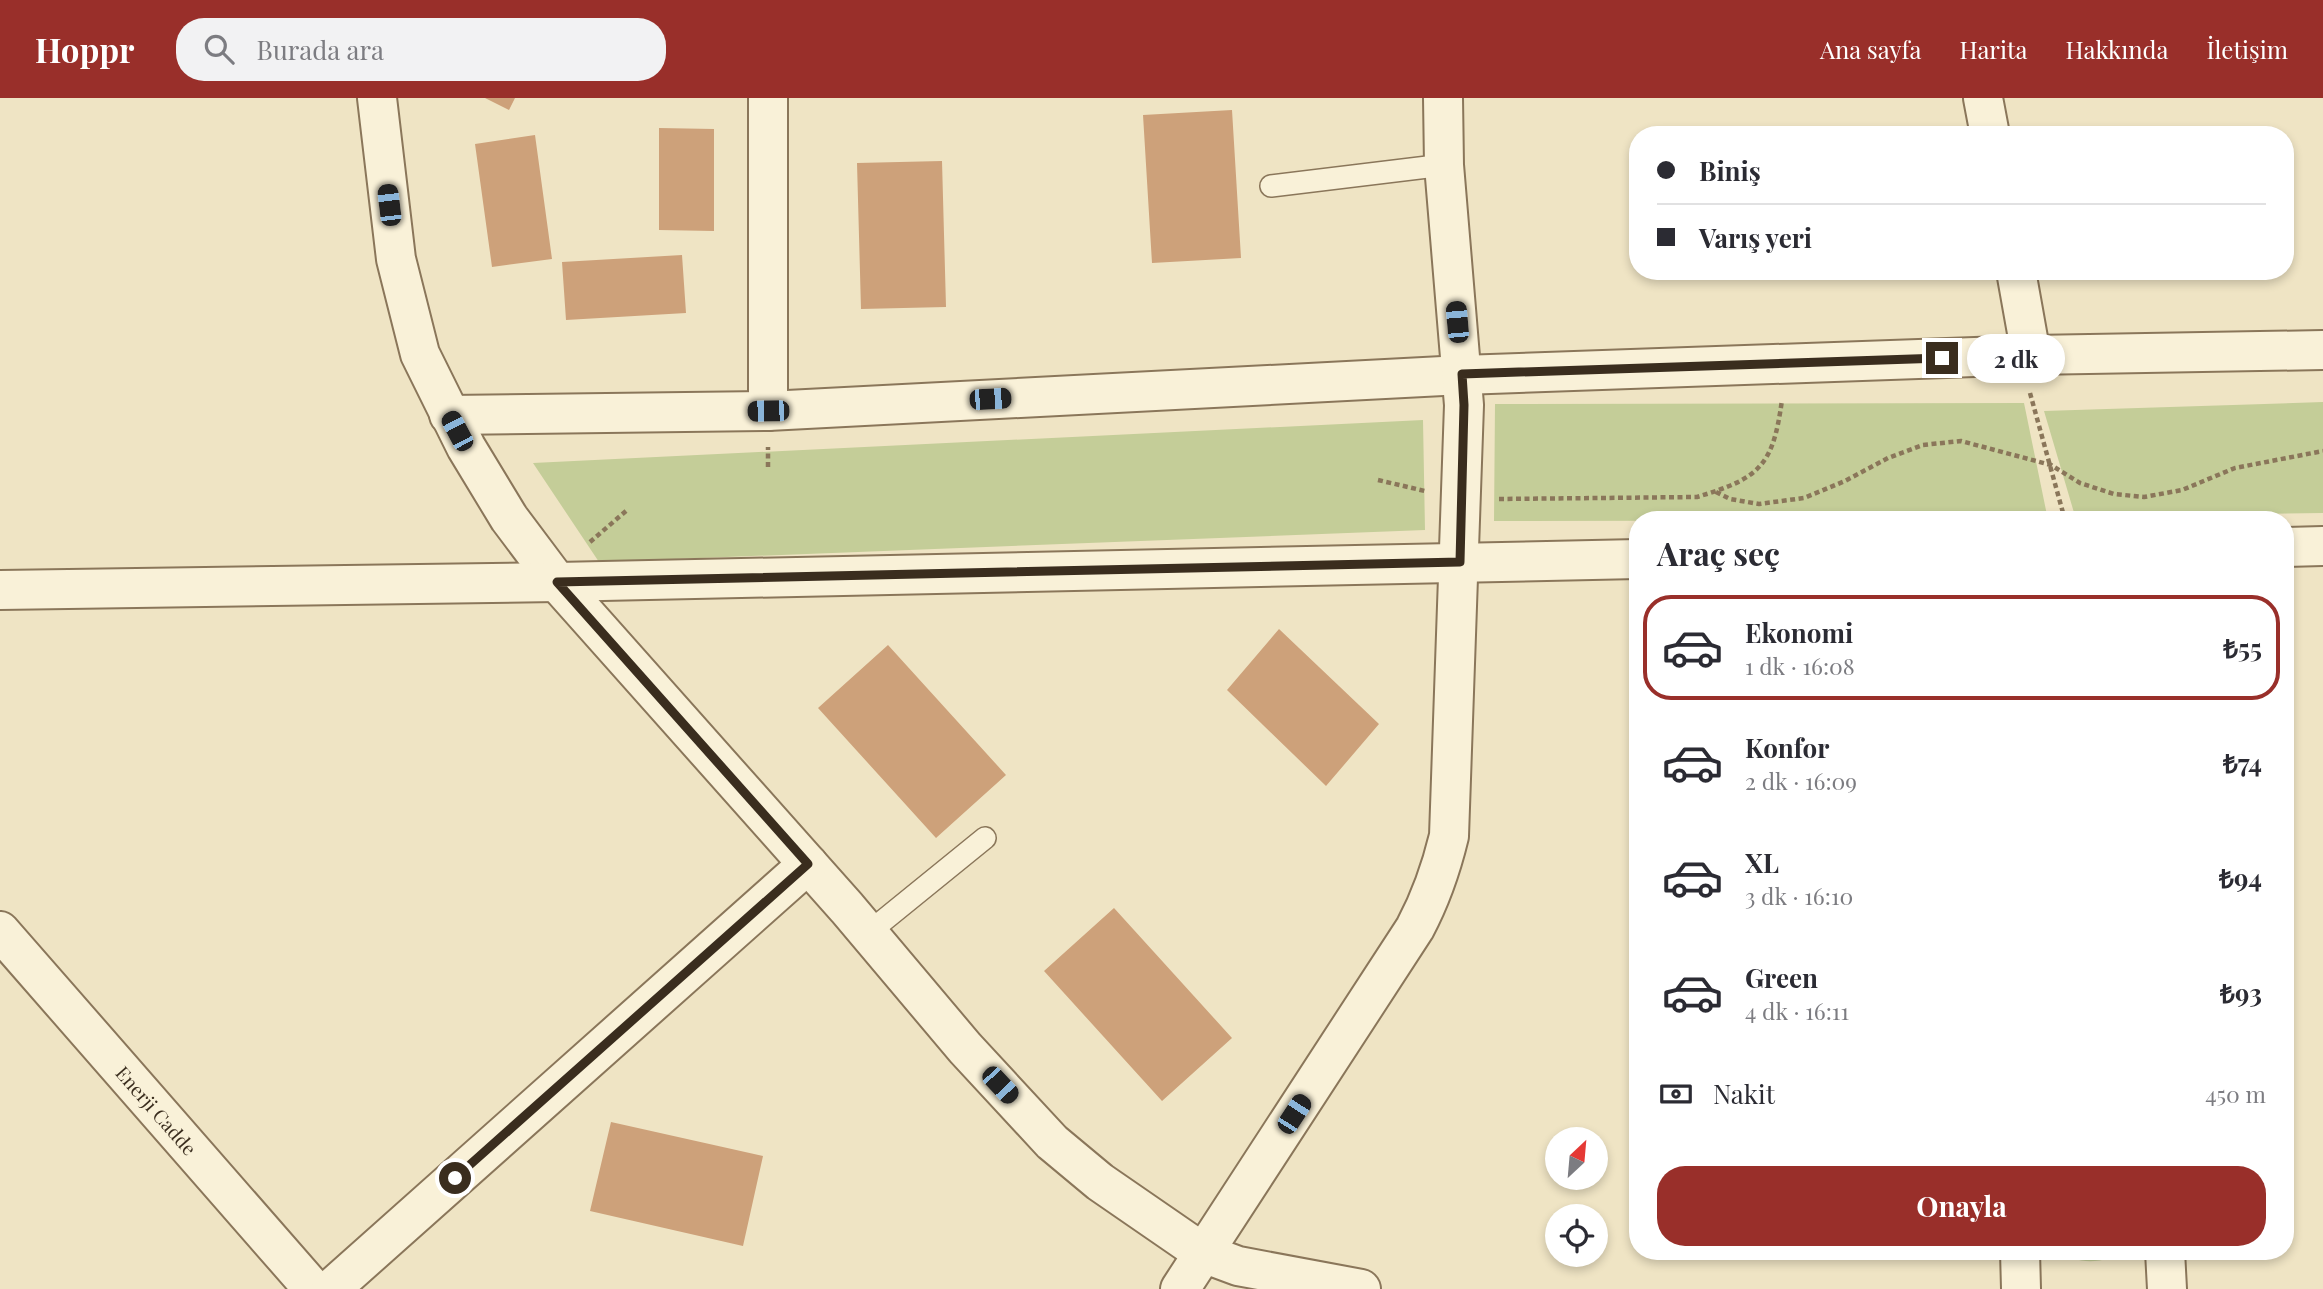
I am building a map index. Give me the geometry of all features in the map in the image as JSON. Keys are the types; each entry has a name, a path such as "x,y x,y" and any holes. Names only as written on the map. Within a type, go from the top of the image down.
{"street":[{"path":"377,98 396,259 420,354 449,415 509,518 557,582 808,864 965,1048 1052,1142 1111,1190 1203,1253 1238,1266 1361,1289"},
{"path":"768,98 768,411"},
{"path":"1180,1289 1408,939 1429,902 1442,867 1449,836 1464,405 1444,165 1443,98"},
{"path":"1983,98 1988,126"},
{"path":"2017,280 2025,355"},
{"path":"449,415 768,411 1462,374 2025,355 2323,350"},
{"path":"2294,547 2323,546"},
{"path":"0,590 557,582 1629,559"},
{"path":"331,1289 808,864"},
{"name":"Enerji Cadde","path":"0,931 313,1289"},
{"path":"2020,1260 2021,1289"},
{"path":"2165,1260 2167,1289"}],"lane":[{"path":"1271,186 1444,165"},
{"path":"868,933 985,838"}],"path":[{"path":"2025,355 2063,511"},
{"path":"1378,480 1461,499 1698,497 1716,492 1751,475 1764,464 1779,421 1787,363"},
{"path":"1716,492 1730,499 1759,504 1804,498 1845,481 1888,458 1923,445 1961,441 2051,465 2080,484 2114,494 2144,497 2182,490 2235,468 2323,451"}],"green space":[{"path":"2323,402 2323,513 2074,511 2044,411"},
{"path":"2024,403 2046,511 1629,511 1629,521 1494,521 1495,404"},
{"path":"1423,420 1425,530 599,562 533,463"}],"building":[{"path":"485,98 515,98 509,110"},
{"path":"1232,110 1241,258 1152,263 1143,115"},
{"path":"659,128 714,129 714,231 659,230"},
{"path":"535,135 552,259 492,267 475,144"},
{"path":"942,161 946,307 861,309 857,163"},
{"path":"682,255 686,313 566,320 562,262"},
{"path":"1279,629 1379,724 1326,786 1227,690"},
{"path":"888,645 1006,775 936,838 818,708"},
{"path":"1114,908 1232,1038 1162,1101 1044,971"},
{"path":"611,1122 763,1156 743,1246 590,1211"}],"route":[{"path":"455,1178 808,864 557,582 1460,562 1464,405 1462,374 1942,358"}]}
